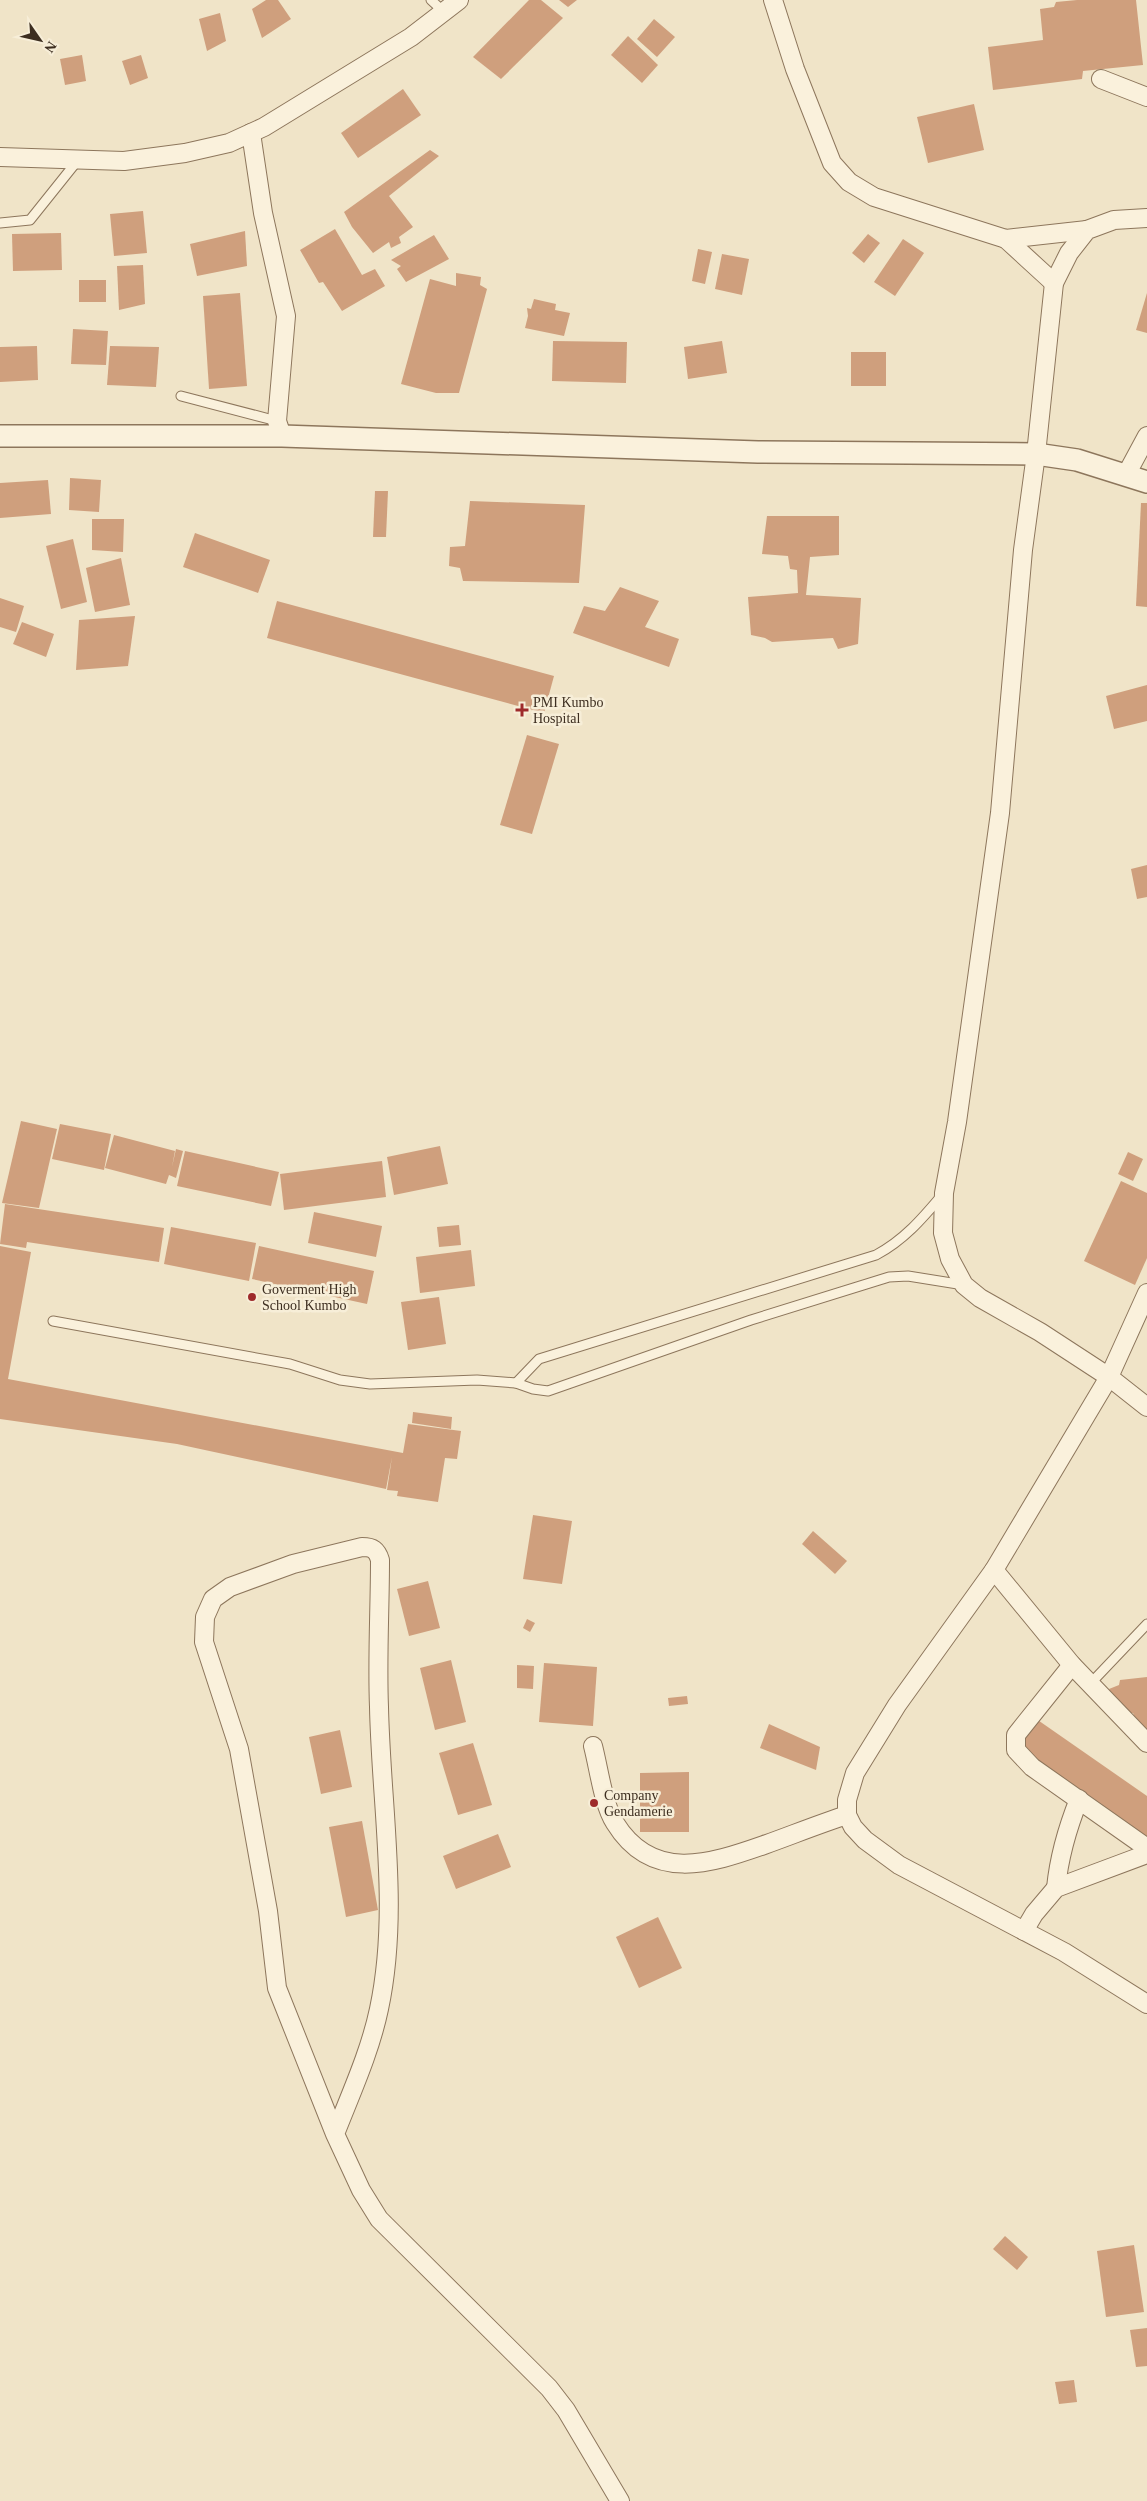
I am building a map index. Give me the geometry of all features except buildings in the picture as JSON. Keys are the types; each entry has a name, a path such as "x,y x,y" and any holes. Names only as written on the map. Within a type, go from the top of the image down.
{"street":[{"path":"0,158 124,161 185,153 229,143 251,133 411,37 437,6 459,0"},
{"path":"774,0 795,69 832,163 849,182 874,197 1006,239 1087,230 1114,220 1147,218"},
{"path":"1101,79 1147,97"},
{"path":"251,133 263,212 286,316 280,428"},
{"path":"1087,230 1069,253 1054,283 1036,454 1023,550 1000,813 957,1122 944,1193 943,1233 950,1259 964,1285 980,1298 1040,1332 1109,1377 1147,1407"},
{"path":"1006,239 1054,283"},
{"path":"0,436 280,428 758,452 1036,454 1077,460 1147,482"},
{"path":"1126,476 1147,436"},
{"path":"1147,1293 1109,1377 994,1570 897,1705 855,1773 847,1800 847,1815 853,1828 899,1865 1064,1952 1147,2004"},
{"path":"335,2134 364,2061 379,2010 386,1961 389,1914 378,1706 380,1560 377,1551 370,1547 362,1547 293,1564 230,1587 213,1599 205,1617 204,1642 241,1758 268,1911 277,1988 335,2134 361,2190 379,2219 549,2388 566,2410 620,2501"},
{"path":"994,1570 1072,1665 1147,1743"},
{"path":"1072,1665 1016,1735 1016,1750 1032,1767 1147,1848"},
{"path":"593,1746 613,1822 638,1851 657,1860 699,1864 722,1860 847,1815"},
{"path":"1056,1888 1059,1862 1068,1827 1080,1800"},
{"path":"1024,1931 1034,1914 1056,1888 1147,1854"}],"lane":[{"path":"0,224 30,220 78,160"},
{"path":"181,396 280,428"},
{"path":"516,1383 539,1359 876,1256 895,1245 914,1228 944,1193"},
{"path":"53,1321 290,1364 340,1380 370,1384 477,1380 516,1383 532,1389 548,1391 751,1320 889,1277 908,1276 964,1285"},
{"path":"1090,1684 1147,1624"}],"place":[{"name":"PMI Kumbo Hospital","path":"522,710"},
{"name":"Goverment High School Kumbo","path":"252,1297"},
{"name":"Company Gendamerie","path":"594,1803"}]}
